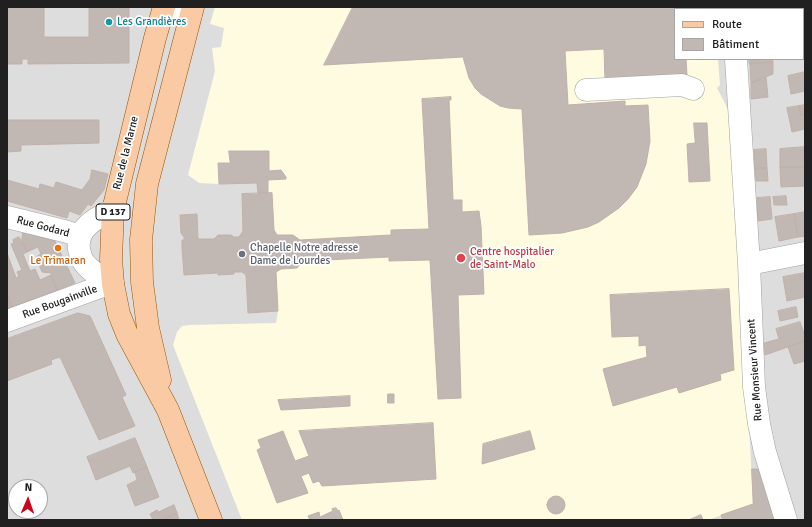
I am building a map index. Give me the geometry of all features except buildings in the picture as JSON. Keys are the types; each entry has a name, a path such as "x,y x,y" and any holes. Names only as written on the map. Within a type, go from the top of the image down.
{"main road":[{"name":"Rue de la Marne","path":"165,7 154,38 113,210 111,235 113,284 119,314 127,334 168,410 211,520"},
{"name":"Rue de la Marne","path":"168,410 148,328 142,282 141,240 147,184 192,11"},
{"path":"111,235 141,240"},
{"path":"113,284 142,282"}],"street":[{"path":"165,7 192,11"},
{"name":"Rue Monsieur Vincent","path":"736,60 749,264 754,387 759,424 765,452 786,520"},
{"path":"586,90 682,85 693,89"},
{"name":"Rue Godard","path":"113,210 89,224 83,230 78,243 83,261 89,268 113,284"},
{"name":"Rue Godard","path":"7,217 80,236"},
{"path":"749,264 805,253"},
{"name":"Rue Bougainville","path":"7,321 95,288 113,284"}],"shaded area":[{"name":"Centre hospitalier de Saint-Malo","path":"7,7 805,7 805,520 7,520"},
{"name":"Centre hospitalier de Saint-Malo","path":"215,7 716,7 674,8 674,60 718,60 720,85 717,88 734,121 753,504 708,520 242,520 173,345 177,332 182,326 276,323 278,311 248,313 246,275 242,272 218,275 218,273 184,275 182,248 184,237 181,233 180,215 197,214 198,239 214,239 218,235 231,235 234,237 239,237 243,231 242,194 258,193 257,183 199,183 188,175 215,71 212,48 221,47 224,28 210,24"}],"place":[{"name":"Les Grandières","path":"109,22"},
{"name":"Le Trimaran","path":"58,248"},
{"name":"Chapelle Notre adresse Dame de Lourdes","path":"242,254"},
{"name":"Centre hospitalier de Saint-Malo","path":"461,258"}]}
